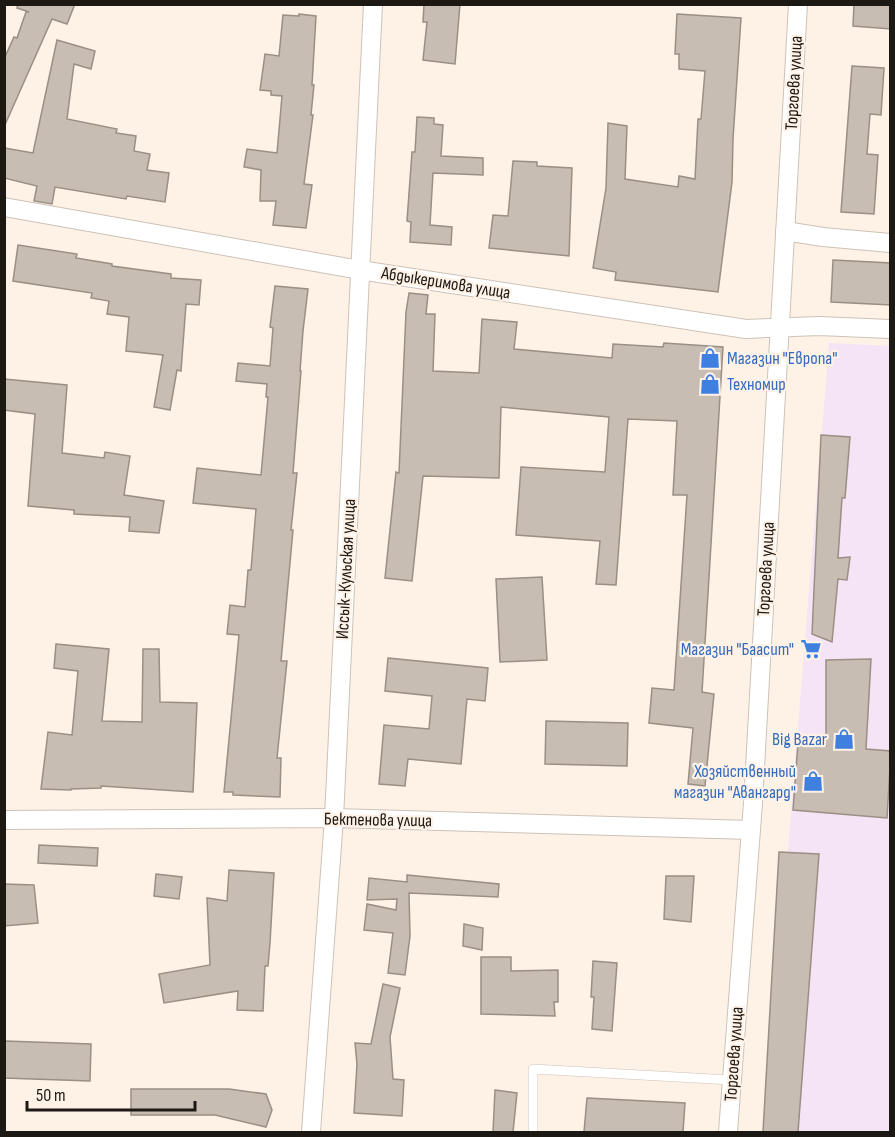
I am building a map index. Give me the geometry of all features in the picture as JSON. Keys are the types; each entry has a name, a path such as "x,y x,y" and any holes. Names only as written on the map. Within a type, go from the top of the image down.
{"street":[{"name":"Иссык-Кульская улица","path":"311,1132 334,818 373,4"},
{"name":"Торгоева улица","path":"728,1132 751,830 798,4"},
{"name":"Абдыкеримова улица","path":"4,207 360,270 746,329 819,326 891,329"},
{"path":"785,231 891,243"},
{"name":"Бектенова улица","path":"4,820 334,818 751,830"}],"lane":[{"path":"533,1132 533,1069 731,1080"}],"shaded area":[{"name":"Big Bazar","path":"829,343 890,346 890,1132 765,1132"}],"building":[{"path":"18,4 75,4 67,24 52,19 4,127 4,59 14,37 17,38 26,12 29,12 17,8"},
{"path":"424,4 460,4 455,64 423,60 427,22 423,22"},
{"path":"854,4 891,4 891,29 853,26"},
{"path":"299,14 316,16 311,115 313,115 304,184 312,185 306,228 273,225 276,201 260,201 261,170 244,167 247,149 277,153 282,96 271,95 271,91 260,90 265,54 279,56 283,15 299,16"},
{"path":"677,14 741,18 732,182 718,292 615,280 616,272 593,268 606,188 608,123 627,126 625,179 678,187 679,176 695,179 698,119 701,119 705,71 679,69 679,54 675,54"},
{"path":"57,40 95,51 91,69 74,64 67,119 117,129 116,133 136,136 134,151 150,154 147,170 169,173 165,202 127,196 126,199 55,187 52,204 34,201 37,186 4,178 4,148 33,153"},
{"path":"852,66 884,68 881,115 870,114 867,154 878,155 874,214 841,212"},
{"path":"417,117 434,118 434,124 443,125 441,156 483,158 483,175 433,173 430,225 452,227 451,245 410,242 411,222 407,221"},
{"path":"513,161 537,162 537,166 572,168 569,256 489,248 493,215 508,216"},
{"path":"18,245 77,254 76,258 112,264 112,266 171,274 171,278 201,280 199,305 186,304 181,371 177,370 170,410 154,407 163,355 126,351 129,317 107,314 109,301 91,298 92,293 13,281"},
{"path":"833,260 891,263 891,305 831,302"},
{"path":"275,286 308,289 293,473 297,473 291,530 293,530 281,661 287,661 277,758 281,758 280,797 233,795 233,792 224,792 239,635 227,634 230,605 245,607 248,570 251,570 256,509 193,503 197,468 261,475 268,397 266,397 267,384 236,381 238,363 270,366 273,328 270,327"},
{"path":"409,293 428,295 426,314 435,314 433,371 479,373 482,319 517,322 514,349 612,358 613,344 663,347 664,343 723,347 702,692 714,694 705,786 688,784 693,728 649,723 652,688 674,690 687,495 673,495 677,421 628,419 616,585 596,584 600,541 516,535 521,467 605,472 609,417 501,407 499,478 423,476 412,581 385,578 396,472 399,473 406,312"},
{"path":"4,379 67,385 62,453 104,458 105,452 130,456 124,495 164,501 159,533 129,531 130,517 74,514 74,510 28,506 35,414 4,410"},
{"path":"821,435 850,437 845,498 842,498 838,558 850,557 847,580 838,579 832,642 812,634"},
{"path":"542,577 547,660 500,662 496,579"},
{"path":"56,644 109,649 102,721 142,722 143,649 159,649 160,702 197,703 193,792 101,786 101,788 71,790 41,789 48,732 72,735 78,671 54,668"},
{"path":"388,658 488,668 485,701 467,699 461,764 408,759 405,786 379,784 384,725 429,729 432,696 385,691"},
{"path":"871,659 866,749 891,751 887,818 793,810 798,743 826,746 826,660"},
{"path":"546,721 628,723 627,766 545,764"},
{"path":"39,845 98,848 97,866 38,863"},
{"path":"779,852 819,854 798,1132 763,1132"},
{"path":"229,870 274,873 263,1011 237,1010 238,991 164,1003 159,974 210,965 207,898 227,901"},
{"path":"156,874 182,877 179,899 154,896"},
{"path":"407,875 499,884 498,897 409,893 410,936 405,975 388,973 393,933 364,930 367,904 396,910 397,899 367,900 369,878 407,882"},
{"path":"666,876 694,876 691,922 664,919"},
{"path":"4,884 34,885 38,923 4,926"},
{"path":"464,924 483,928 482,950 463,946"},
{"path":"481,957 511,957 511,971 558,970 558,1002 554,1002 555,1016 481,1014"},
{"path":"593,961 617,963 612,1031 592,1029"},
{"path":"383,984 400,988 390,1037 393,1079 404,1080 402,1116 354,1113 357,1064 355,1043 371,1044"},
{"path":"5,1041 91,1044 90,1081 4,1078"},
{"path":"131,1089 229,1089 266,1094 272,1110 266,1127 215,1115 131,1115"},
{"path":"495,1090 517,1093 513,1132 493,1132"},
{"path":"587,1098 685,1103 683,1132 584,1132"}],"place":[{"name":"Магазин \"Европа\"","path":"710,358"},
{"name":"Техномир","path":"710,384"},
{"name":"Магазин \"Баасит\"","path":"811,649"},
{"name":"Big Bazar","path":"844,739"},
{"name":"Хозяйственный магазин \"Авангард\"","path":"813,781"}]}
